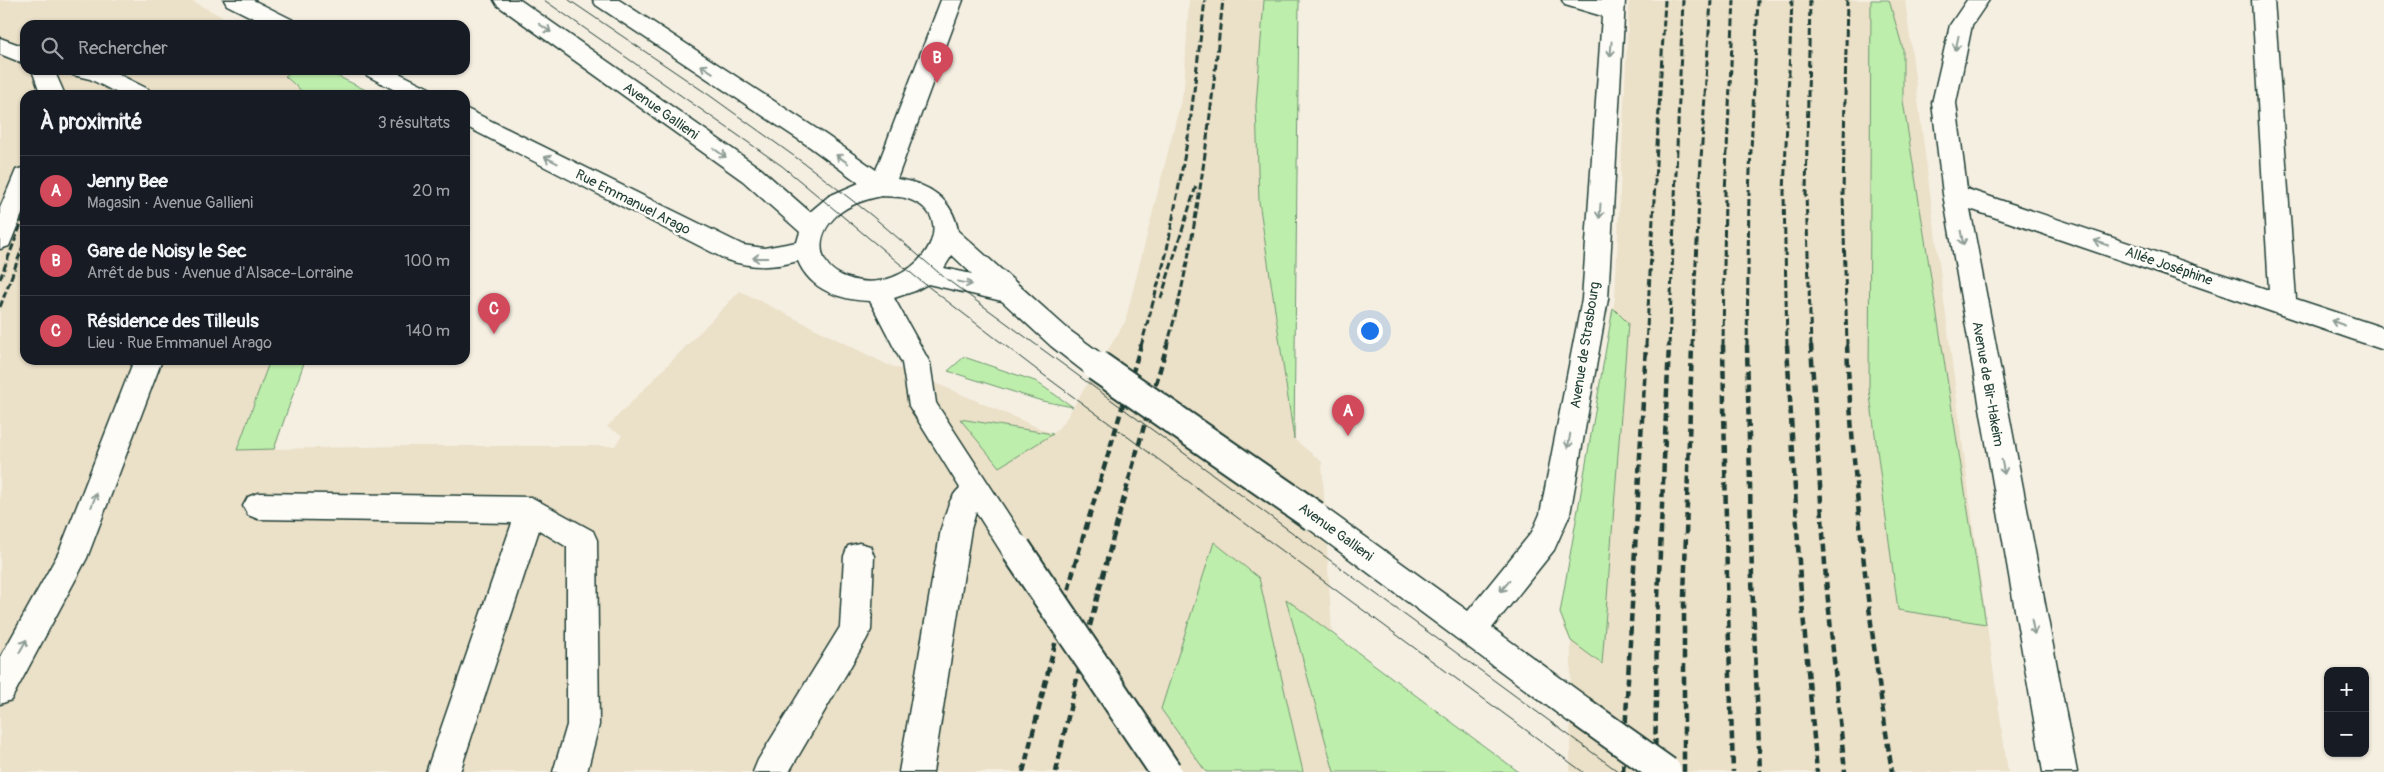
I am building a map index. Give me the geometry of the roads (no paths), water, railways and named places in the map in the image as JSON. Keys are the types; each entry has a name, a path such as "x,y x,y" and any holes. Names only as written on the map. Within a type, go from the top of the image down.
{"street":[{"path":"235,0 275,20"},
{"name":"Avenue Gallieni","path":"505,0 752,175 810,238"},
{"path":"604,0 818,141 882,187"},
{"path":"882,187 898,139 952,0"},
{"path":"1573,0 1614,6"},
{"name":"Avenue de Bir-Hakeim","path":"1978,0 1961,25 1944,103 1955,194 2060,772"},
{"path":"2263,0 2283,305"},
{"name":"Avenue de Strasbourg","path":"1471,632 1500,592 1544,541 1555,514 1595,300 1614,6"},
{"path":"0,45 20,54"},
{"path":"45,75 51,90"},
{"path":"101,75 130,90"},
{"path":"384,75 413,90"},
{"name":"Rue Emmanuel Arago","path":"470,119 736,253 752,258 772,258 810,238"},
{"path":"882,187 908,190 930,200 944,216 947,236 942,252 924,273 898,287 877,291 850,290 828,281 813,266 810,238 820,216 832,205 864,190 882,187"},
{"path":"0,239 20,189"},
{"name":"Allée Joséphine","path":"1955,194 2384,339"},
{"name":"Avenue Gallieni","path":"947,236 1060,338 1097,366 1314,516 1666,772"},
{"name":"Avenue Gallieni","path":"924,273 1007,292"},
{"path":"877,291 916,363 923,406 1016,549 1166,772"},
{"path":"0,688 72,558 146,365"},
{"path":"916,772 956,529 964,502 978,490"},
{"path":"258,506 531,510 582,540 583,725 570,772"},
{"path":"443,772 531,510"},
{"path":"770,772 855,630 858,556"}],"tram line":[{"path":"544,0 782,166 917,278 1041,373 1583,772"},
{"path":"569,0 709,95 812,169 871,215 945,278 1619,772"}],"railway":[{"path":"1141,346 1166,255 1189,132 1205,0"},
{"path":"1167,346 1187,261 1202,174 1223,0"},
{"path":"1646,346 1665,0"},
{"path":"1669,346 1683,0"},
{"path":"1692,346 1711,0"},
{"path":"1723,345 1725,193 1734,0"},
{"path":"1747,345 1749,193 1758,0"},
{"path":"1787,346 1784,193 1792,0"},
{"path":"1810,0 1806,193 1811,346"},
{"path":"1847,0 1843,194 1847,346"},
{"path":"1161,298 1196,186"},
{"path":"0,279 20,227"},
{"path":"0,307 20,254"},
{"path":"1023,772 1075,564 1141,345"},
{"path":"1056,772 1080,664 1122,504 1167,345"},
{"path":"1623,772 1646,345"},
{"path":"1655,772 1657,621 1669,345"},
{"path":"1684,772 1684,598 1692,345"},
{"path":"1723,345 1733,772"},
{"path":"1747,345 1752,579 1760,772"},
{"path":"1787,345 1800,580 1817,772"},
{"path":"1811,345 1826,580 1845,772"},
{"path":"1847,345 1858,506 1892,772"}],"place":[{"name":"Gare de Noisy le Sec","path":"937,83"},
{"name":"Résidence des Tilleuls","path":"494,334"},
{"name":"Jenny Bee","path":"1348,436"}]}
